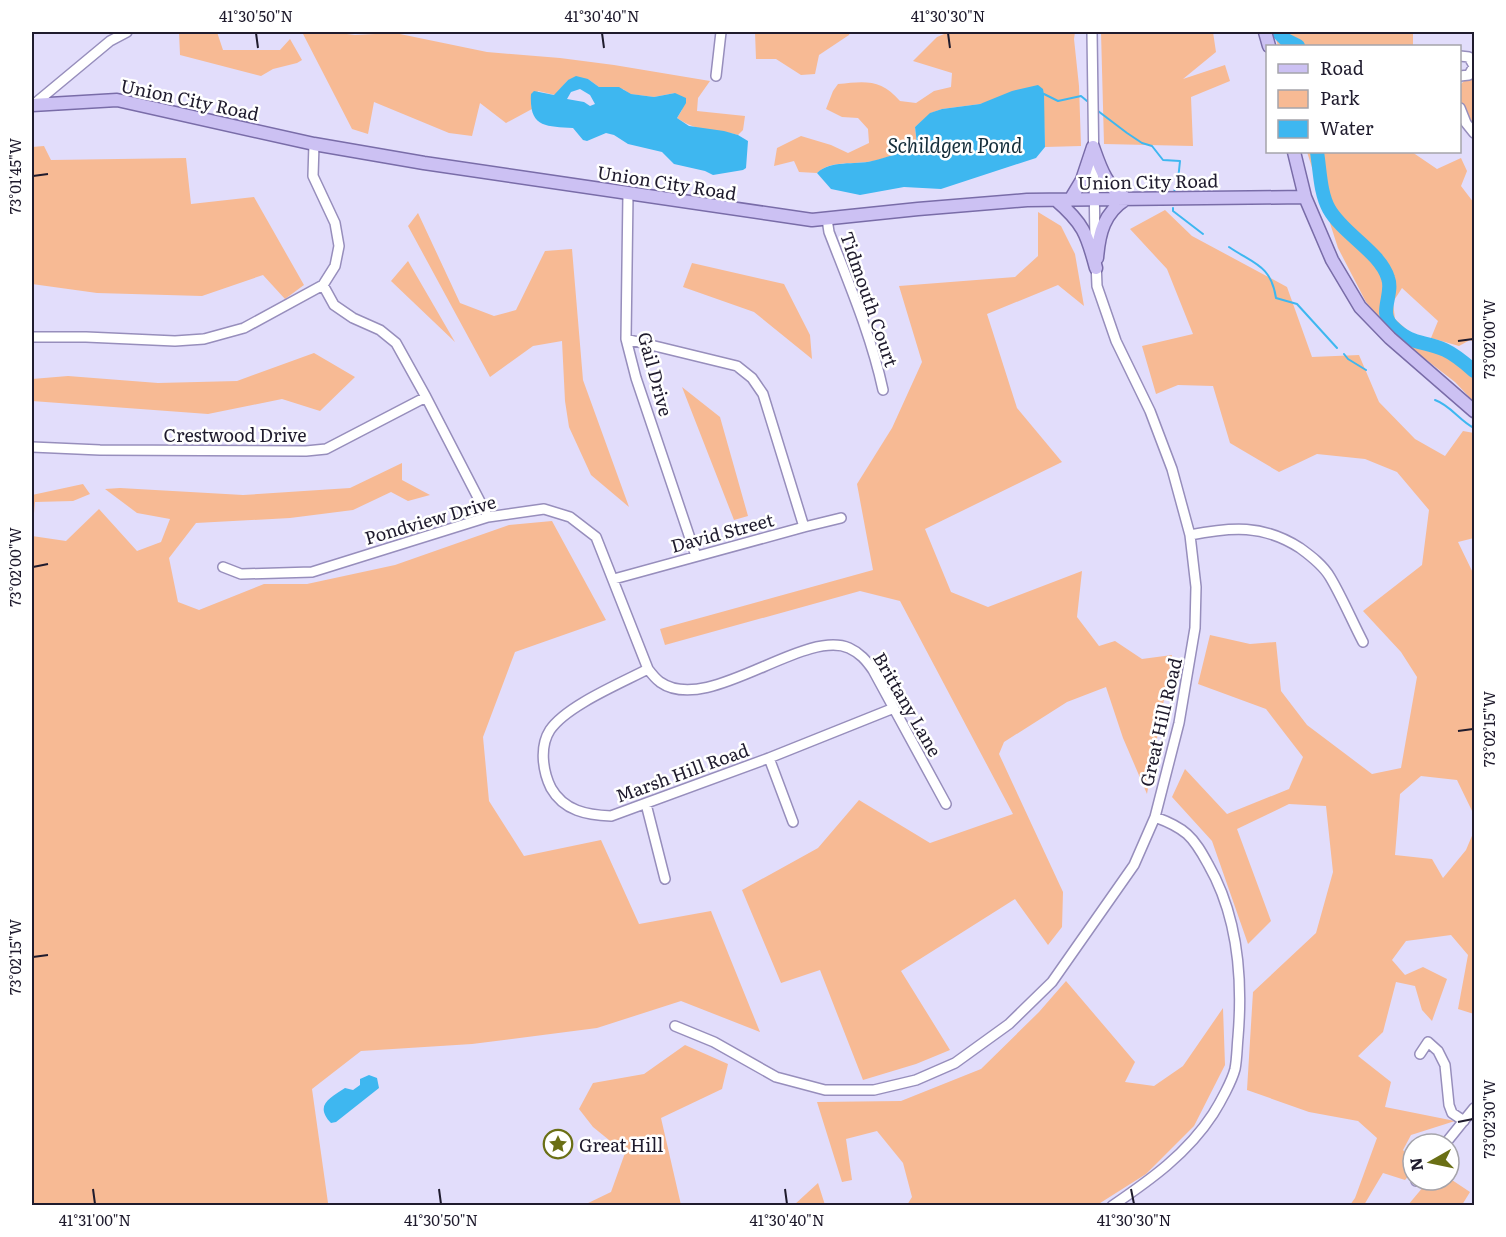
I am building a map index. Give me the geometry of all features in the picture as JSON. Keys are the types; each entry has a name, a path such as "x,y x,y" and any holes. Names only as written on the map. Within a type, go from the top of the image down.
{"main road":[{"name":"Union City Road","path":"32,105 117,100 314,144 432,165 813,220 984,203 1093,199 1305,197"},
{"path":"1093,147 1111,187 1127,199"},
{"path":"1070,200 1082,180 1093,147"},
{"path":"1294,153 1305,197 1332,260 1360,307 1390,338 1474,411"},
{"path":"1096,268 1099,237 1114,207 1127,199"},
{"path":"1056,200 1084,229 1096,268"}],"street":[{"path":"32,105 110,41 128,32"},
{"path":"716,76 721,32"},
{"name":"Great Hill Road","path":"675,1026 714,1042 776,1077 825,1090 874,1090 916,1080 955,1063 1009,1024 1052,982 1134,865 1155,817 1179,723 1193,646 1196,587 1190,535 1172,470 1150,411 1116,341 1097,286 1093,199 1092,32"},
{"path":"1461,56 1469,57 1474,66 1469,75 1461,76"},
{"path":"1461,110 1466,123 1474,133"},
{"path":"32,337 175,341 204,339 244,328 323,285 335,266 339,246 335,223 313,176 314,144"},
{"name":"Gail Drive","path":"628,194 626,339 636,378 696,556"},
{"name":"Tidmouth Court","path":"826,219 858,307 883,390"},
{"path":"323,285 334,305 353,318 380,330 396,343 488,517"},
{"path":"626,339 737,366 752,378 764,394 804,527"},
{"name":"Crestwood Drive","path":"32,447 306,452 326,449 426,397"},
{"name":"Pondview Drive","path":"224,567 241,574 312,572 488,517 544,508 570,517 596,537 614,579"},
{"name":"David Street","path":"614,579 841,518"},
{"path":"1190,535 1223,528 1257,529 1286,540 1310,555 1328,574 1363,642"},
{"path":"614,579 648,669"},
{"name":"Brittany Lane","path":"648,669 661,683 677,689 703,690 812,649 831,645 848,647 863,656 873,670 946,804"},
{"name":"Marsh Hill Road","path":"648,669 581,704 549,731 544,751 544,774 553,792 568,807 589,815 611,816 769,758 894,708"},
{"path":"769,758 793,822"},
{"path":"646,804 665,879"},
{"path":"1112,1206 1155,1177 1189,1146 1213,1113 1235,1070 1240,1015 1238,957 1230,913 1216,876 1196,843 1179,829 1155,817"},
{"path":"1420,1054 1428,1042 1438,1051 1445,1065 1449,1105 1452,1113 1464,1120"},
{"path":"1454,1132 1474,1108"}],"green space":[{"path":"179,32 217,32 223,50 280,50 290,39 302,60 273,69 261,76 180,55"},
{"path":"302,32 355,35 395,33 487,52 614,65 710,81 698,98 697,111 745,116 743,130 738,135 685,123 677,118 682,110 675,93 654,97 630,94 623,89 599,87 588,79 568,80 555,95 538,91 531,103 532,109 506,123 480,103 472,136 449,133 374,102 368,134 352,129"},
{"path":"755,32 850,32 849,35 819,55 815,74 801,75 776,59 756,59"},
{"path":"949,32 1075,32 1081,146 1045,147 1043,89 931,113 915,127 917,144 880,159 828,166 817,173 799,172 794,161 774,166 777,148 801,136 848,153 869,143 868,129 858,118 842,117 826,109 838,84 872,83 886,89 900,101 916,103 934,91 951,87 952,73 913,61 937,37"},
{"path":"1101,32 1213,32 1216,52 1183,79 1225,65 1230,81 1191,97 1193,146 1104,144"},
{"path":"1274,32 1413,32 1413,45 1278,45"},
{"path":"1474,71 1474,125 1461,103 1461,84"},
{"path":"44,146 51,160 186,158 191,204 254,197 304,285 285,299 263,275 202,296 97,293 32,284 32,147"},
{"path":"1307,153 1413,153 1437,169 1461,158 1467,171 1461,186 1474,203 1474,342 1470,340 1459,346 1431,338 1438,321 1402,288 1393,302 1395,319 1416,338 1474,365 1474,402 1455,382 1394,335 1366,302 1338,248"},
{"path":"1165,210 1192,236 1287,287 1312,357 1359,355 1379,402 1415,439 1445,456 1463,431 1474,433 1474,538 1458,542 1474,575 1474,815 1457,780 1421,776 1400,794 1395,855 1432,859 1443,878 1466,850 1474,831 1474,1014 1458,1009 1468,955 1451,935 1406,941 1392,960 1405,975 1423,967 1447,979 1432,1021 1422,1010 1415,986 1396,982 1383,1032 1358,1056 1391,1082 1385,1107 1455,1121 1420,1132 1401,1132 1401,1179 1383,1173 1364,1205 1350,1205 1355,1198 1377,1138 1358,1121 1309,1112 1247,1090 1253,992 1316,933 1333,872 1326,806 1289,804 1237,829 1271,921 1248,944 1212,841 1172,797 1185,769 1227,814 1289,789 1303,757 1266,709 1198,684 1210,635 1250,644 1276,642 1281,691 1307,725 1372,774 1401,768 1417,677 1401,652 1363,611 1422,565 1429,510 1397,472 1365,459 1317,454 1279,472 1230,443 1213,386 1178,385 1156,394 1142,346 1193,334 1167,269 1130,229"},
{"path":"1038,212 1061,226 1075,254 1084,306 1058,285 987,314 1017,408 1062,462 925,529 951,592 988,607 1082,571 1077,617 1099,646 1115,641 1142,659 1172,655 1147,794 1123,738 1106,687 1067,702 1004,742 999,754 1063,892 1062,927 1048,945 1015,899 901,971 950,1050 916,1064 863,1080 820,970 781,983 742,890 818,848 859,800 930,843 1013,814 900,601 860,591 665,645 660,629 873,570 857,484 892,428 922,362 899,286 1015,277 1038,256"},
{"path":"418,213 460,303 494,316 516,310 545,251 572,249 583,380 629,507 591,475 569,427 565,401 562,341 533,346 490,377 408,226"},
{"path":"408,261 455,342 391,281"},
{"path":"692,263 784,284 810,335 812,359 754,312 683,287"},
{"path":"314,353 355,377 320,411 282,399 208,414 32,401 32,379 68,376 158,383 237,381"},
{"path":"682,387 720,417 748,516 734,520"},
{"path":"402,463 402,480 430,495 408,501 391,492 353,510 290,518 196,523 169,558 178,602 199,610 264,584 307,584 395,565 509,525 552,521 606,620 515,652 483,737 489,801 524,856 601,840 639,924 711,911 760,1032 681,1001 597,1028 472,1044 361,1051 312,1089 330,1205 32,1205 32,536 66,541 99,509 137,551 161,542 170,519 137,513 105,489 243,495 350,488"},
{"path":"83,484 90,494 73,501 35,502 32,536 32,495"},
{"path":"1066,981 1135,1062 1125,1082 1154,1086 1183,1066 1223,1008 1225,1065 1194,1126 1146,1174 1097,1205 907,1205 912,1197 903,1163 877,1131 846,1139 852,1180 842,1182 817,1102 901,1101 981,1069 1039,1012"},
{"path":"685,1045 728,1064 722,1089 661,1118 681,1205 584,1205 611,1192 625,1153 593,1127 579,1109 593,1083 644,1074"},
{"path":"818,1183 825,1205 794,1205"},
{"path":"1461,1186 1470,1192 1462,1205 1408,1205 1419,1192 1461,1192"}],"water":[{"path":"576,76 588,79 599,87 619,87 631,94 654,97 675,93 686,98 686,103 677,118 689,126 724,131 748,141 746,168 713,175 674,164 662,152 628,144 614,135 606,133 587,141 583,140 573,128 541,123 533,113 531,94 534,91 554,95 568,80","holes":["580,89 590,95 595,104 590,106 584,102 567,99 571,92"]},
{"name":"Schildgen Pond","path":"1038,85 1043,89 1044,94 1045,147 1036,158 941,189 904,187 860,195 831,189 817,173 829,166 884,158 917,144 915,127 930,113 942,109 980,104 1012,91"},
{"path":"369,1075 377,1078 379,1088 336,1122 331,1123 324,1111 326,1102 345,1088 353,1090 360,1085 360,1079"}],"waterway":[{"path":"1278,32 1286,40 1296,45"},
{"path":"1044,94 1058,101 1081,96 1087,101"},
{"path":"1098,111 1142,143 1152,146 1163,160 1180,161 1174,192"},
{"path":"1317,153 1322,189 1329,209 1343,227 1370,251 1388,278 1386,309 1388,321 1406,337 1449,352 1474,371"},
{"path":"1173,208 1173,211 1203,234"},
{"path":"1229,247 1260,266 1270,278 1276,298 1297,304 1337,348"},
{"path":"1344,354 1366,370"},
{"path":"1435,400 1474,428"}],"place":[{"name":"Great Hill","path":"558,1144"}]}
